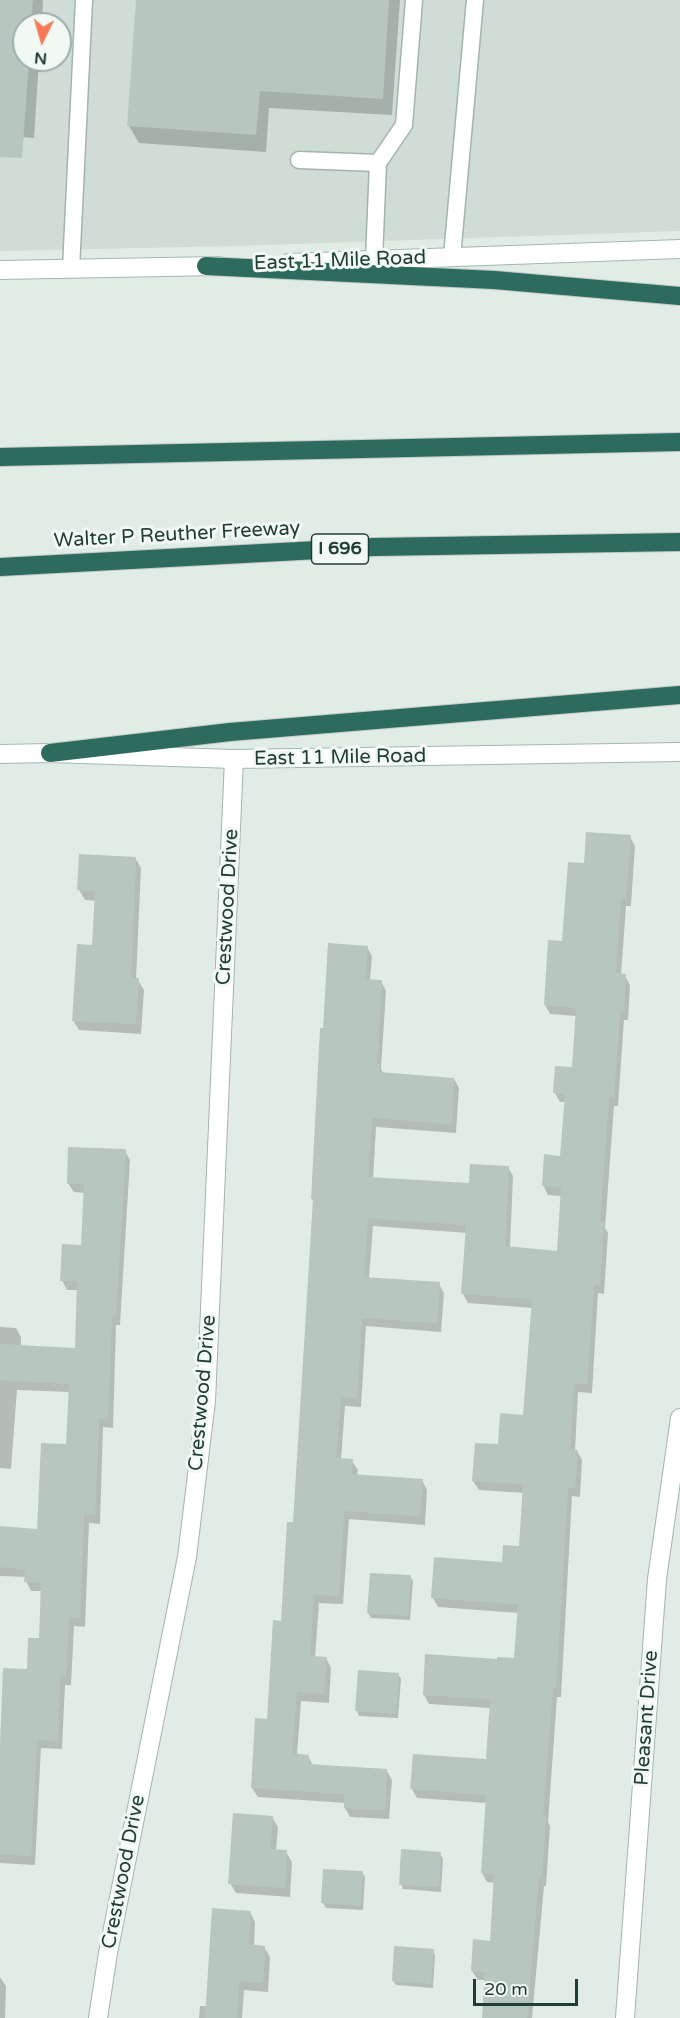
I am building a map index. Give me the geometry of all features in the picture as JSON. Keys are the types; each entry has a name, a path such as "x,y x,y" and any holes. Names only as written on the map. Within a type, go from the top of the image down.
{"highway":[{"path":"206,266 494,280 680,296"},
{"path":"0,456 680,442"},
{"name":"Walter P Reuther Freeway","path":"0,567 374,547 680,542"},
{"path":"50,753 230,732 680,694"}],"street":[{"name":"East 11 Mile Road","path":"0,270 206,266 680,249"},
{"name":"East 11 Mile Road","path":"0,754 50,753 234,759 680,752"},
{"name":"Crestwood Drive","path":"98,2018 108,1953 187,1557 206,1401 234,759"},
{"name":"Pleasant Drive","path":"625,2018 657,1579 680,1418"}],"lane":[{"path":"71,269 84,0"},
{"path":"374,260 378,163 404,125 414,0"},
{"path":"452,257 476,0"},
{"path":"299,160 378,163"}],"shaded area":[{"path":"0,0 680,0 680,231 235,246 0,251"}],"building":[{"path":"0,0 33,0 32,12 12,12 12,72 28,72 22,158 0,157"},
{"path":"136,0 389,0 383,99 260,91 256,135 127,126"},
{"path":"586,832 631,835 626,898 621,897 616,973 626,974 624,1011 620,1011 614,1097 609,1097 600,1222 604,1222 600,1285 594,1285 587,1384 574,1383 570,1449 578,1450 575,1488 568,1488 556,1688 553,1688 543,1815 546,1815 542,1878 539,1877 527,2018 482,2018 485,1972 471,1971 473,1939 490,1941 494,1874 481,1873 486,1795 410,1789 413,1754 486,1759 490,1699 423,1695 425,1654 514,1658 518,1604 431,1598 434,1557 502,1562 503,1545 519,1546 523,1484 472,1481 475,1443 498,1444 500,1413 523,1415 532,1299 461,1294 466,1225 368,1218 364,1277 440,1282 437,1323 362,1318 357,1398 341,1397 336,1458 353,1459 352,1474 423,1479 420,1516 344,1511 339,1596 314,1594 310,1656 327,1657 324,1694 297,1692 292,1753 309,1755 308,1764 387,1769 385,1810 344,1808 344,1794 251,1788 255,1718 267,1719 273,1620 281,1621 287,1522 293,1522 313,1199 311,1199 320,1028 323,1028 328,943 368,946 365,979 382,980 377,1064 380,1064 379,1072 454,1078 452,1124 372,1118 368,1177 469,1183 470,1164 509,1166 505,1246 557,1251 561,1187 542,1186 544,1154 560,1156 565,1094 553,1093 555,1066 572,1067 576,1008 544,1005 548,940 562,941 568,862 584,863"},
{"path":"79,854 136,857 131,978 139,978 136,1024 72,1021 77,944 92,945 95,891 77,890"},
{"path":"68,1147 126,1149 116,1316 112,1316 108,1419 99,1419 95,1515 84,1515 80,1618 69,1617 66,1676 60,1676 58,1741 37,1740 31,1856 0,1854 3,1668 27,1669 28,1638 39,1638 41,1583 24,1582 25,1569 0,1567 0,1526 37,1529 41,1443 66,1444 69,1384 0,1380 0,1344 75,1348 77,1281 60,1281 62,1244 81,1245 84,1184 67,1184"},
{"path":"370,1573 411,1575 408,1616 367,1613"},
{"path":"358,1670 399,1673 396,1714 355,1711"},
{"path":"233,1813 273,1816 270,1849 287,1850 285,1888 228,1884"},
{"path":"401,1849 441,1852 439,1887 399,1885"},
{"path":"323,1869 363,1871 361,1906 321,1903"},
{"path":"212,1908 251,1911 248,1944 265,1946 263,1983 239,1981 237,2018 205,2018"},
{"path":"394,1946 434,1949 431,1984 392,1981"}]}
